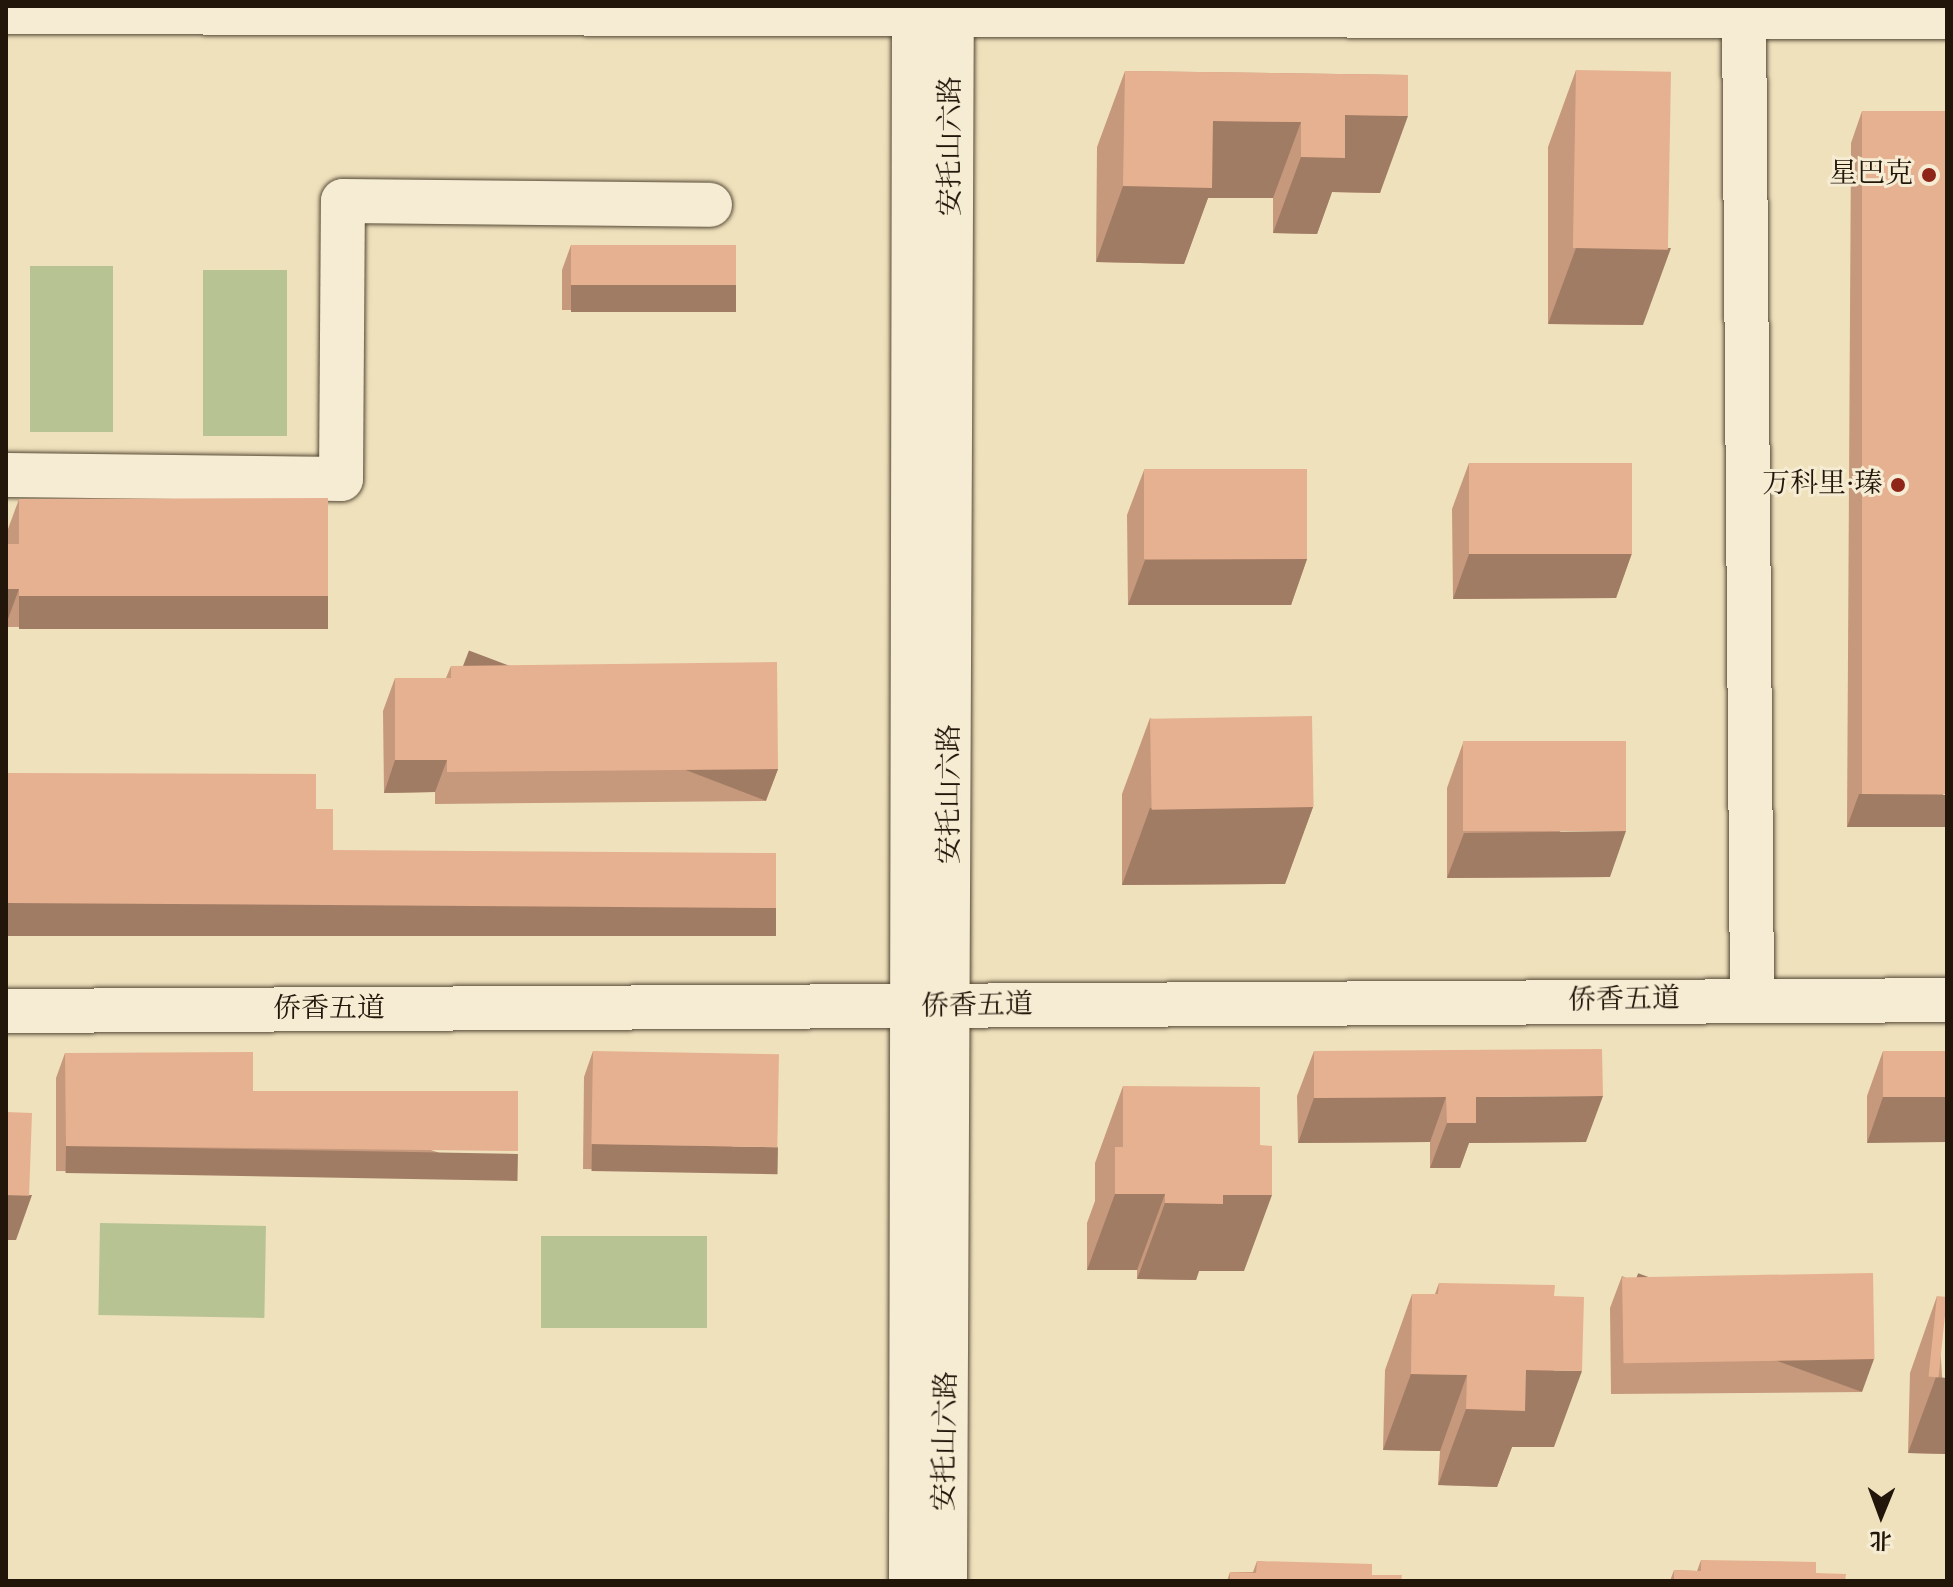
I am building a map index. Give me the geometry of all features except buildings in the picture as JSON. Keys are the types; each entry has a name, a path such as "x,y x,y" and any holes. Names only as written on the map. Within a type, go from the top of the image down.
{"street":[{"path":"6,12 933,11 1947,17"},
{"name":"安托山六路","path":"933,11 931,1008 945,1581"},
{"path":"1744,16 1752,1000"},
{"path":"6,475 341,479 343,201 710,205"},
{"name":"侨香五道","path":"6,1011 1947,1000"},
{"name":"安托山六路","path":"911,1581 931,1008"}],"green space":[{"path":"30,266 113,266 113,432 30,432"},
{"path":"203,270 287,270 287,436 203,436"},
{"path":"100,1223 266,1226 264,1318 98,1315"},
{"path":"541,1236 707,1236 707,1328 541,1328"}],"place":[{"name":"星巴克","path":"1929,175"},
{"name":"万科里·瑧","path":"1898,485"}]}
